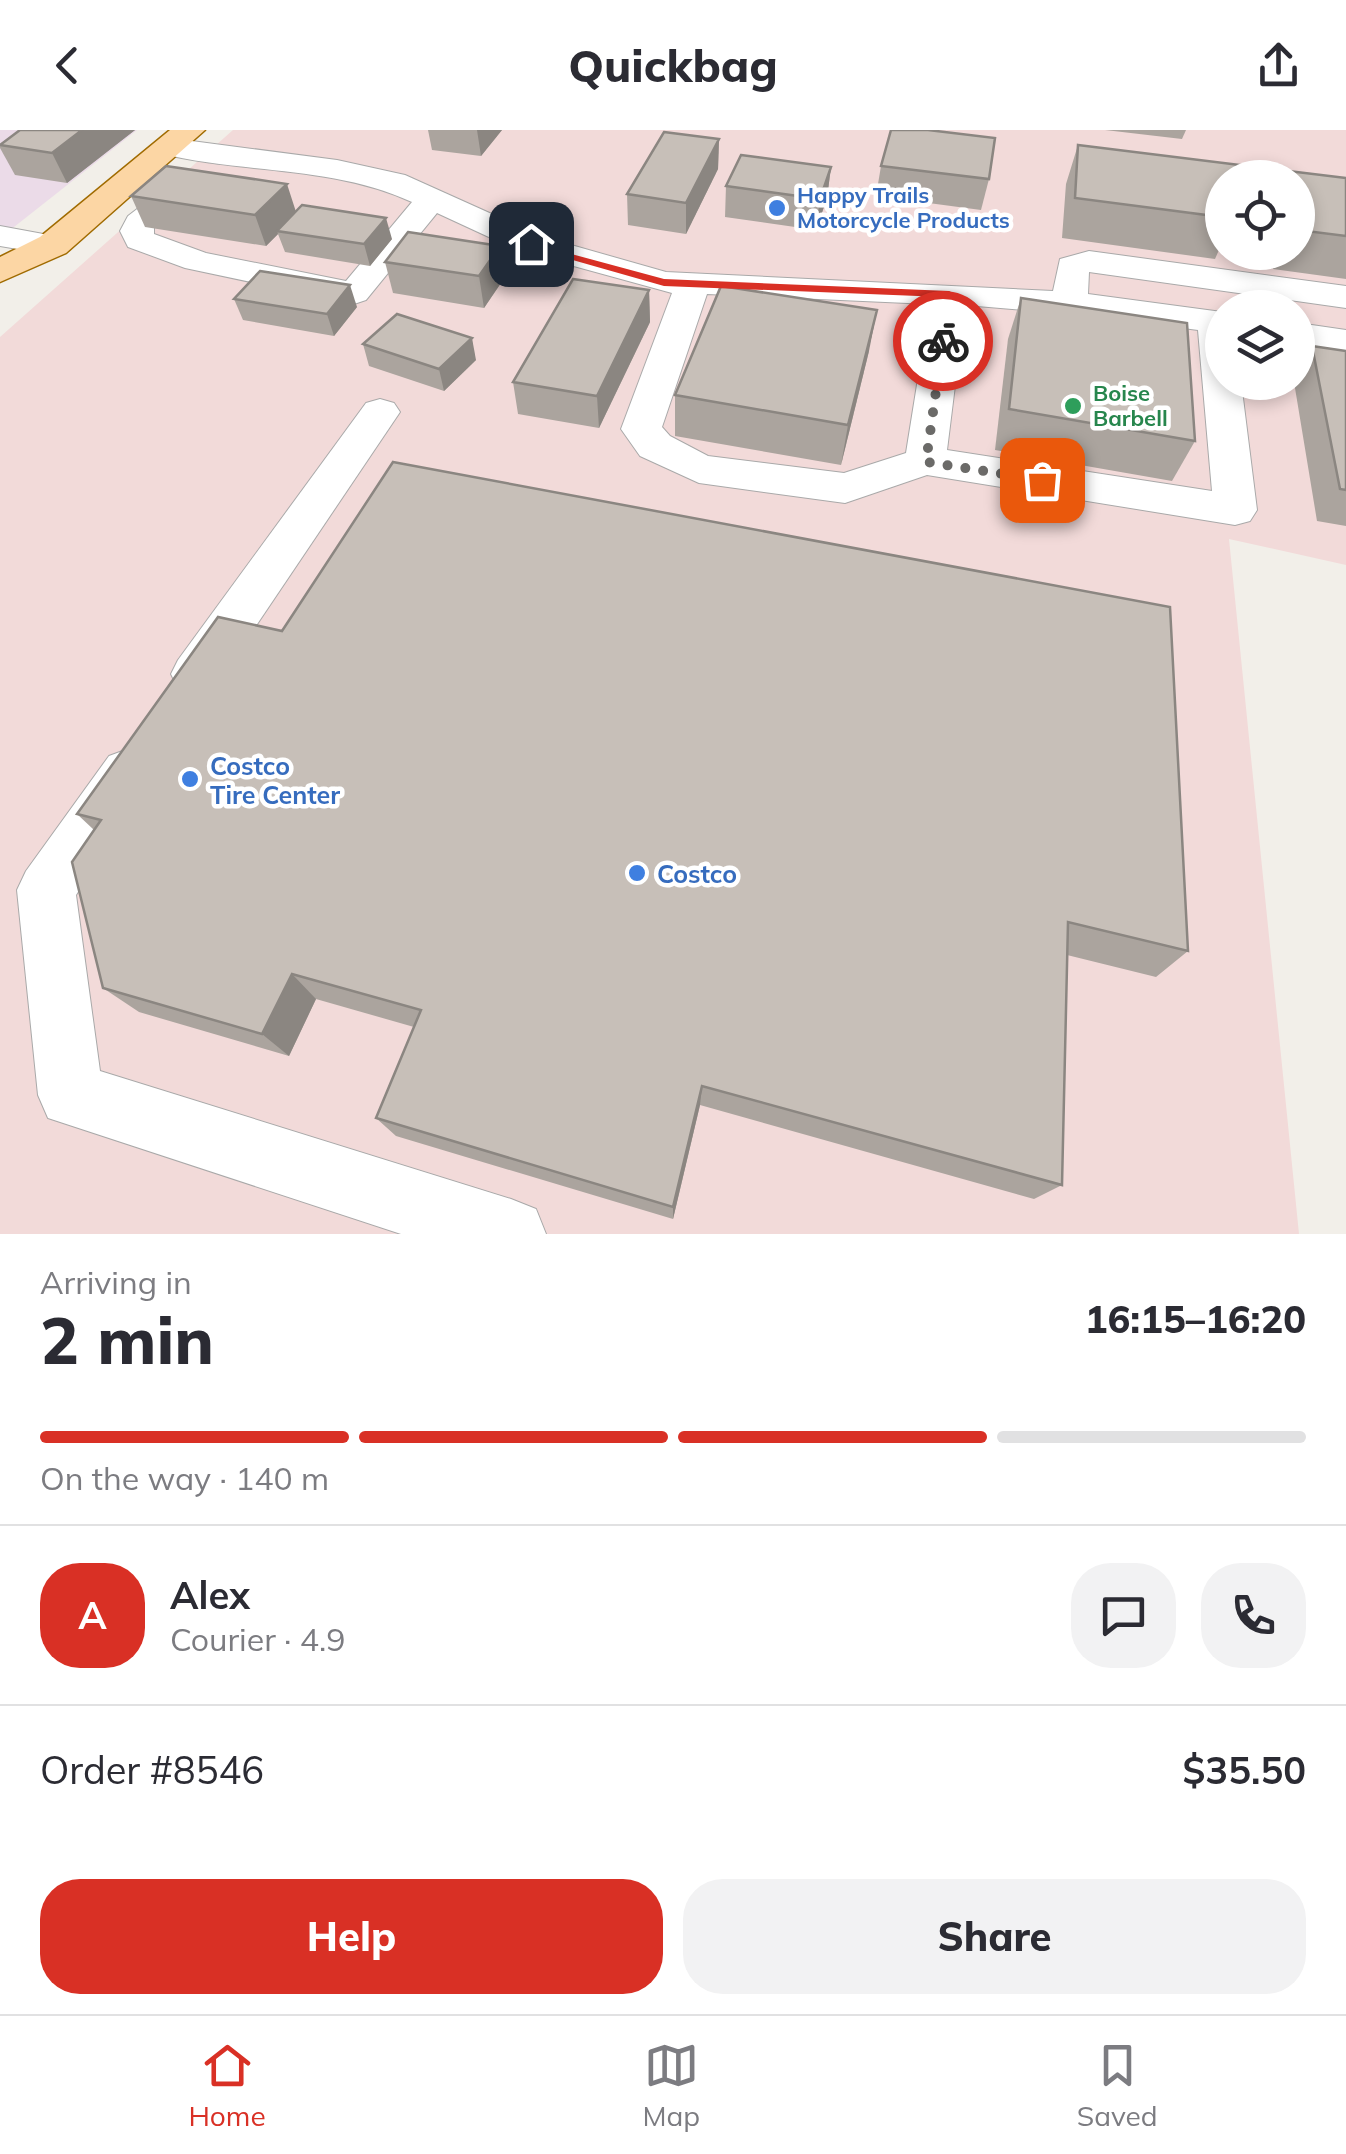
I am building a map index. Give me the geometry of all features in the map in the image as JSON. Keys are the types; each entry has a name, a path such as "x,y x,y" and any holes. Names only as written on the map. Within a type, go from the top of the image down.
{"main road":[{"path":"0,271 53,245 179,138"},
{"path":"0,307 24,287 53,245"}],"street":[{"path":"179,138 303,189"},
{"path":"424,208 354,293 197,261 140,240 136,231 140,223 196,180 303,189 351,172 424,208 566,256 664,282 1070,302 1072,266 1077,262 1205,302"},
{"path":"378,211 424,208"},
{"path":"0,236 53,245"},
{"path":"252,272 280,243"},
{"path":"693,284 641,428 655,446 699,468 844,488 926,462 1235,510 1232,400"},
{"path":"926,462 949,294"},
{"path":"1315,300 1346,297"},
{"path":"1315,336 1346,341"},
{"path":"380,412 46,890 70,1095 511,1234"}],"shaded area":[{"path":"0,130 137,130 0,238"},
{"path":"233,130 1346,130 1346,565 1229,539 1299,1234 0,1234 0,337"}],"building":[{"path":"20,130 82,130 52,153 0,145"},
{"path":"891,130 995,138 989,179 881,166"},
{"path":"664,132 719,139 686,203 627,194"},
{"path":"1078,145 1205,161 1205,215 1075,198"},
{"path":"741,155 831,167 820,199 726,186"},
{"path":"166,166 287,184 255,215 131,196"},
{"path":"1315,174 1346,178 1346,236 1315,232"},
{"path":"302,205 386,218 364,244 277,231"},
{"path":"408,232 500,246 479,276 385,262"},
{"path":"260,271 350,285 327,314 234,299"},
{"path":"573,279 649,290 597,396 513,382"},
{"path":"721,286 877,310 848,425 675,395"},
{"path":"1021,298 1187,323 1195,441 1009,409"},
{"path":"397,314 472,338 439,369 363,344"},
{"path":"1315,346 1346,351 1346,490 1340,489"},
{"name":"Costco","path":"393,462 1170,607 1188,951 1068,922 1062,1185 702,1086 673,1207 376,1118 421,1010 292,974 262,1034 103,988 72,862 101,820 77,814 218,617 282,631"}],"way so far":[{"path":"943,341 926,462 1042,480"}],"place":[{"name":"Happy Trails Motorcycle Products","path":"777,208"},
{"name":"Boise Barbell","path":"1073,406"},
{"name":"Costco Tire Center","path":"190,779"},
{"name":"Costco","path":"637,873"}],"route":[{"path":"531,244 601,268 664,282 949,294 943,341"}]}
